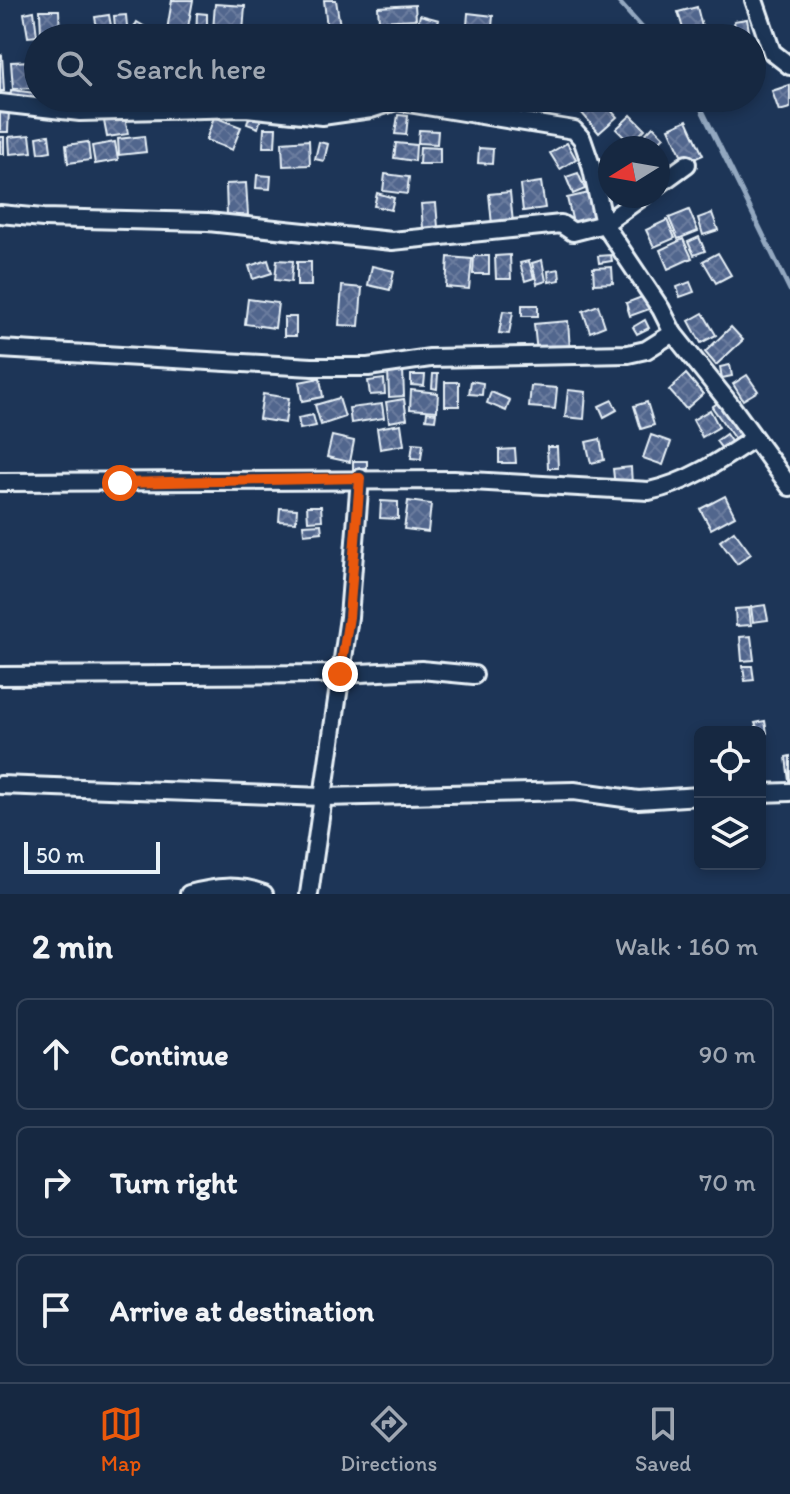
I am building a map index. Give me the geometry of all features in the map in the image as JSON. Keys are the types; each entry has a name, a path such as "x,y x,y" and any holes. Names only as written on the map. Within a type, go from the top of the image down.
{"street":[{"path":"754,0 762,24"},
{"path":"766,35 772,52 790,66"},
{"path":"0,103 24,106"},
{"path":"284,112 322,116 350,112"},
{"path":"465,112 574,130 582,139 604,224 661,309 673,333 790,487"},
{"path":"670,176 687,164"},
{"path":"0,214 208,222 392,241 561,224 573,232 604,224 626,208"},
{"path":"0,349 312,367 368,367 430,358 628,354 646,350 673,333"},
{"path":"0,482 360,478 649,491 688,479 754,438"},
{"path":"309,894 349,617 360,478"},
{"path":"0,676 340,674 421,670 474,675"},
{"path":"0,785 323,797 574,791 638,800 694,796"},
{"path":"766,793 790,792"},
{"path":"189,894 217,887 251,889 264,894"}],"building":[{"path":"172,0 193,0 189,24 168,24"},
{"path":"324,0 336,0 340,24 327,24"},
{"path":"215,4 245,6 244,24 213,24"},
{"path":"415,5 416,19 379,21 378,7"},
{"path":"697,7 701,24 682,24 678,12"},
{"path":"40,10 59,10 60,24 41,24"},
{"path":"34,11 36,24 26,24 24,13"},
{"path":"197,13 207,14 207,24 197,24"},
{"path":"468,13 493,16 492,24 467,24"},
{"path":"109,15 111,24 96,24 95,17"},
{"path":"126,15 127,24 115,24 114,16"},
{"path":"420,15 439,20 438,24 418,24"},
{"path":"747,19 748,24 734,24 734,21"},
{"path":"0,56 4,91 0,91"},
{"path":"24,61 24,88 13,89 11,62"},
{"path":"790,85 790,108 779,111 772,91"},
{"path":"11,90 24,92 24,102 10,100"},
{"path":"0,108 9,109 8,132 0,132"},
{"path":"581,112 613,112 617,117 599,133"},
{"path":"250,114 261,118 258,128 247,124"},
{"path":"398,115 408,116 406,135 395,134"},
{"path":"631,115 645,129 638,136 623,136 616,129"},
{"path":"125,117 128,134 107,137 104,121"},
{"path":"214,117 241,127 232,150 206,140"},
{"path":"687,120 703,155 685,163 669,128"},
{"path":"653,126 663,136 644,136"},
{"path":"264,128 276,128 275,147 263,147"},
{"path":"419,130 438,131 437,144 418,143"},
{"path":"30,135 32,152 10,154 9,137"},
{"path":"49,135 51,151 39,153 37,137"},
{"path":"144,136 146,152 119,155 118,139"},
{"path":"0,137 4,137 4,154 0,154"},
{"path":"309,140 310,165 283,166 282,142"},
{"path":"88,142 90,160 68,163 66,145"},
{"path":"115,142 118,160 95,164 92,146"},
{"path":"319,142 328,144 324,161 315,159"},
{"path":"396,143 416,145 415,161 394,158"},
{"path":"567,143 576,159 560,169 550,153"},
{"path":"420,147 440,148 440,164 419,164"},
{"path":"479,148 493,149 492,164 478,163"},
{"path":"578,173 585,189 573,194 566,177"},
{"path":"385,174 409,177 407,194 383,191"},
{"path":"257,175 271,176 270,189 256,188"},
{"path":"541,182 545,208 523,211 520,185"},
{"path":"246,183 248,215 227,216 226,184"},
{"path":"510,192 513,223 492,225 489,194"},
{"path":"377,193 394,198 391,210 374,206"},
{"path":"589,193 594,218 573,223 567,198"},
{"path":"436,203 438,227 423,228 421,204"},
{"path":"689,210 698,231 678,239 669,218"},
{"path":"712,213 718,230 703,235 698,218"},
{"path":"667,220 675,238 654,247 646,230"},
{"path":"699,237 705,251 694,255 688,242"},
{"path":"683,239 692,258 668,269 660,250"},
{"path":"718,253 731,275 716,283 703,261"},
{"path":"510,255 511,279 496,279 495,256"},
{"path":"611,255 612,261 599,263 598,256"},
{"path":"474,256 489,256 489,274 473,274"},
{"path":"448,257 472,259 469,289 446,287"},
{"path":"268,260 272,273 253,279 249,266"},
{"path":"277,260 293,261 291,282 275,280"},
{"path":"542,260 546,281 537,284 532,263"},
{"path":"529,261 534,278 525,281 520,263"},
{"path":"297,262 311,262 311,286 297,286"},
{"path":"372,266 394,271 390,290 368,285"},
{"path":"612,267 613,283 594,284 593,268"},
{"path":"559,269 560,280 549,282 548,271"},
{"path":"690,282 694,292 680,297 677,287"},
{"path":"342,286 362,288 359,326 339,325"},
{"path":"647,295 652,308 630,316 626,303"},
{"path":"248,299 278,303 275,328 245,324"},
{"path":"522,305 538,305 538,316 522,316"},
{"path":"598,305 605,326 590,332 583,311"},
{"path":"503,311 513,312 509,334 499,333"},
{"path":"703,313 716,335 701,343 689,321"},
{"path":"284,317 296,317 296,336 284,336"},
{"path":"645,320 649,328 637,334 633,327"},
{"path":"568,321 570,350 537,353 534,324"},
{"path":"731,327 743,340 716,365 705,352"},
{"path":"730,365 732,376 722,378 720,367"},
{"path":"403,369 404,396 389,397 388,370"},
{"path":"433,374 438,374 437,389 432,388"},
{"path":"686,374 703,394 686,409 669,390"},
{"path":"411,375 425,375 424,386 411,385"},
{"path":"747,375 758,391 743,400 733,384"},
{"path":"320,378 323,397 302,401 299,382"},
{"path":"384,379 385,394 370,395 368,381"},
{"path":"471,381 483,383 482,395 469,394"},
{"path":"445,382 459,382 459,406 445,406"},
{"path":"531,386 557,388 555,409 529,407"},
{"path":"411,390 438,393 437,411 410,409"},
{"path":"568,390 586,392 584,419 565,417"},
{"path":"491,392 510,400 506,411 487,403"},
{"path":"263,394 289,398 285,423 259,419"},
{"path":"339,398 345,417 321,425 315,405"},
{"path":"404,399 407,419 389,422 386,402"},
{"path":"723,399 745,431 734,438 712,407"},
{"path":"612,400 617,410 604,417 599,406"},
{"path":"647,402 654,425 641,429 634,406"},
{"path":"382,404 384,418 351,423 349,408"},
{"path":"710,410 719,427 702,437 693,420"},
{"path":"427,412 436,413 435,420 426,419"},
{"path":"313,415 316,426 300,429 298,418"},
{"path":"401,424 404,445 380,449 377,428"},
{"path":"726,434 732,443 723,450 716,441"},
{"path":"651,435 671,442 663,465 643,458"},
{"path":"332,436 354,441 350,462 327,457"},
{"path":"600,439 604,460 591,463 586,442"},
{"path":"413,443 423,444 421,459 411,458"},
{"path":"547,447 557,447 558,468 548,468"},
{"path":"515,449 516,463 499,463 499,450"},
{"path":"353,461 367,461 367,469 353,469"},
{"path":"631,467 632,485 615,487 613,469"},
{"path":"725,496 735,516 711,529 700,509"},
{"path":"381,501 398,502 398,519 380,518"},
{"path":"408,501 431,504 428,532 404,529"},
{"path":"307,506 321,506 322,520 308,521"},
{"path":"280,508 297,509 296,522 279,521"},
{"path":"321,524 322,532 304,534 303,525"},
{"path":"734,531 751,554 737,564 720,541"},
{"path":"765,605 768,620 753,622 751,607"},
{"path":"749,608 751,625 736,626 735,609"},
{"path":"751,636 754,660 742,661 740,637"},
{"path":"743,666 752,666 754,680 745,681"},
{"path":"765,721 766,726 756,726 755,723"},
{"path":"790,756 790,781 789,781 786,757"}],"waterway":[{"path":"617,0 638,24"},
{"path":"703,112 790,290"}],"route":[{"path":"120,483 360,478 349,617 340,674"}]}
